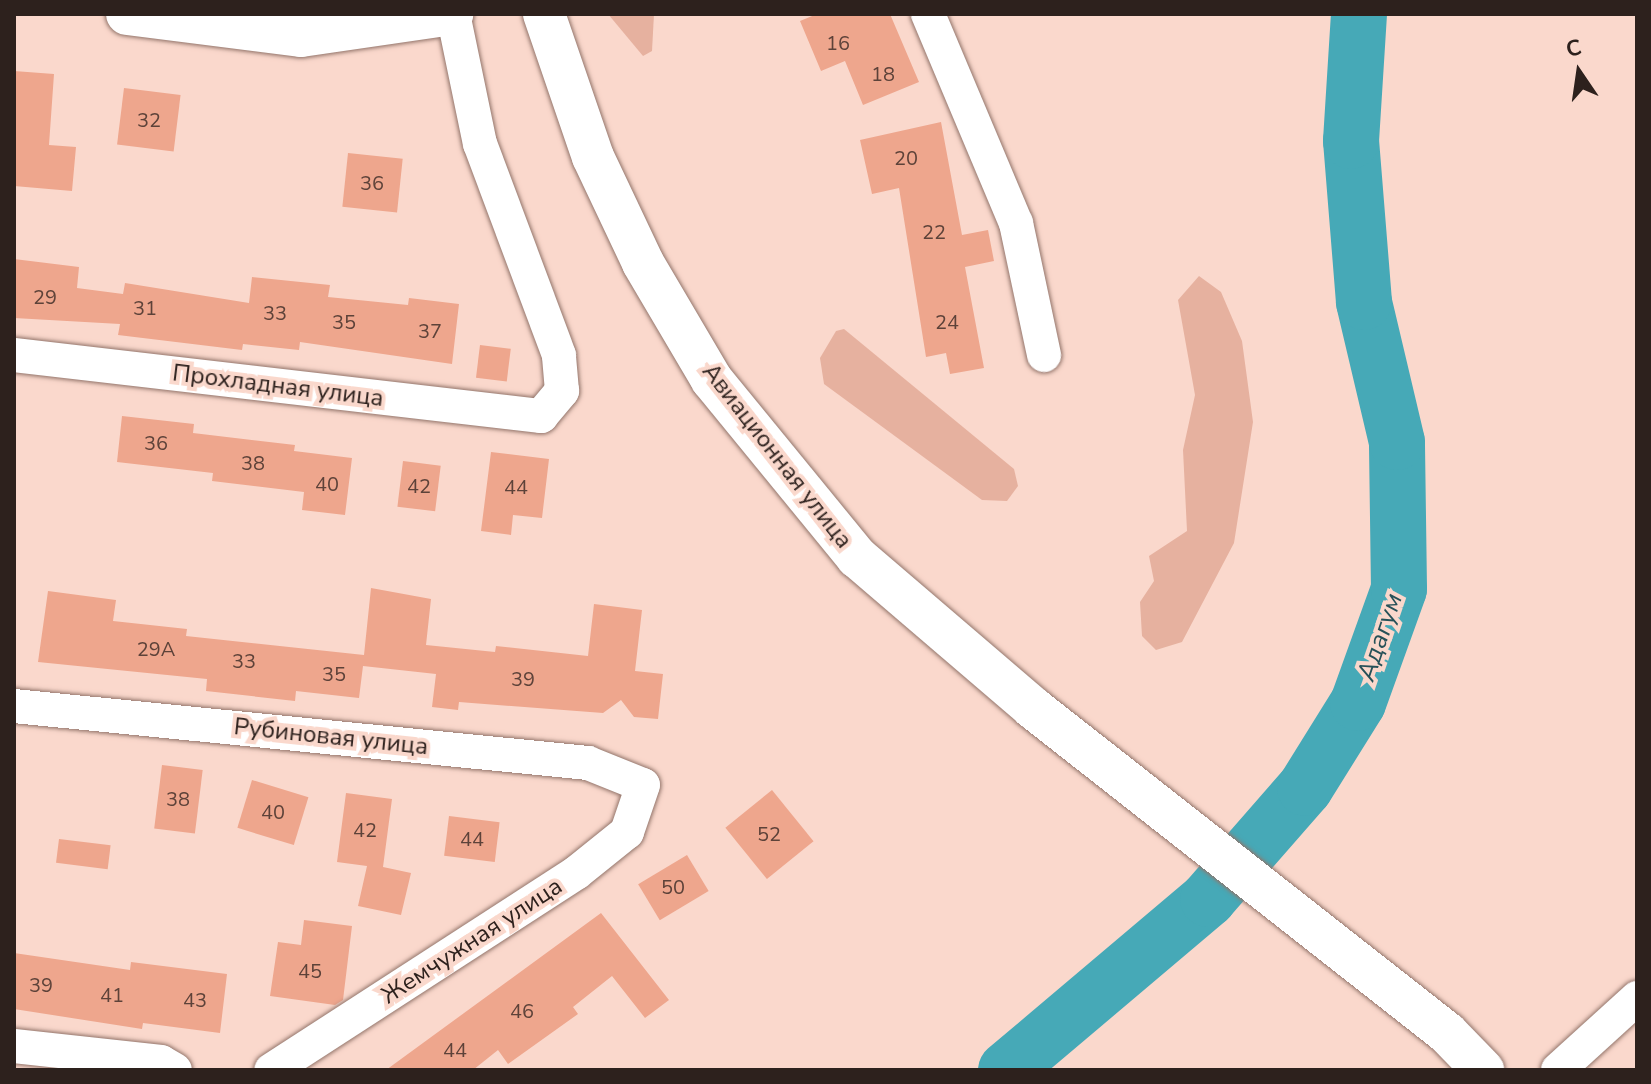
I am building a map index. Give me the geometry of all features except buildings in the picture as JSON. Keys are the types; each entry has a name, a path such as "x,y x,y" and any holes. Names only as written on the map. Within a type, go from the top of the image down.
{"main road":[{"path":"127,14 301,36 453,14"},
{"name":"Авиационная улица","path":"544,14 593,157 643,263 712,380 857,557 1033,708 1447,1033 1483,1070"}],"street":[{"name":"Прохладная улица","path":"14,355 541,416 562,391 559,355 480,144 453,14"},
{"path":"928,14 1016,223 1044,355"},
{"name":"Рубиновая улица","path":"14,706 588,763 643,785"},
{"name":"Жемчужная улица","path":"271,1070 576,873 627,832 643,785"},
{"path":"1558,1070 1637,998"},
{"path":"14,1046 161,1062 175,1070"}],"shaded area":[{"path":"608,14 654,14 652,51 643,56"},
{"path":"1199,276 1221,292 1242,341 1253,422 1234,543 1182,642 1156,650 1142,636 1140,602 1154,581 1149,556 1187,531 1183,450 1195,395 1178,300"},
{"path":"844,329 1014,469 1018,486 1007,501 982,500 824,384 820,358 836,331"}],"waterway":[{"name":"Адагум","path":"1006,1070 1208,899 1305,788 1358,703 1399,589 1397,442 1364,302 1351,141 1359,14"}]}
